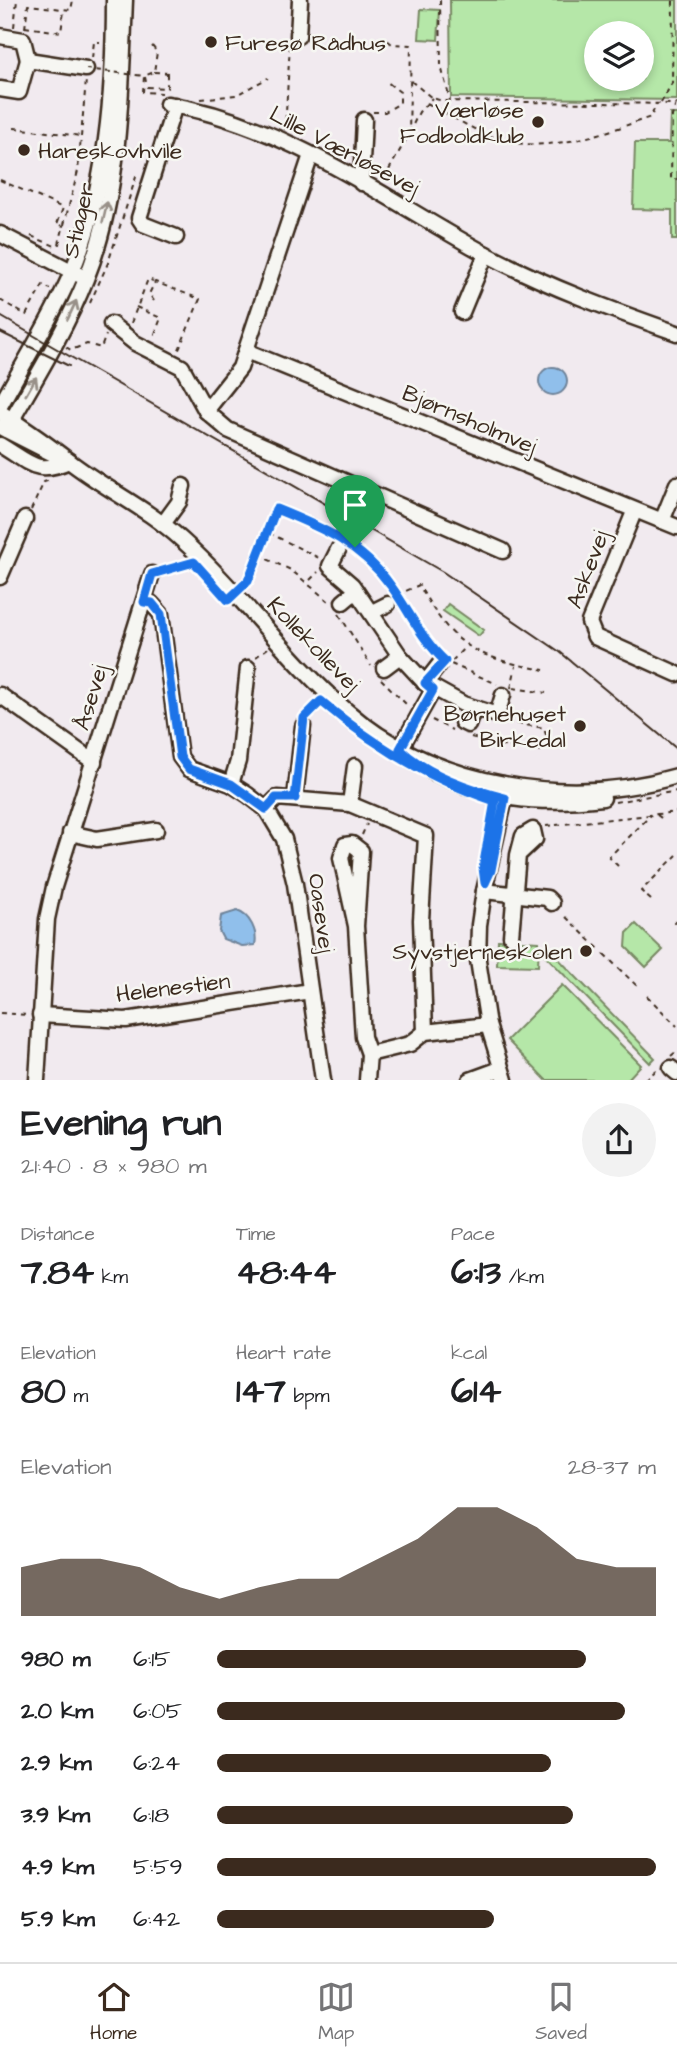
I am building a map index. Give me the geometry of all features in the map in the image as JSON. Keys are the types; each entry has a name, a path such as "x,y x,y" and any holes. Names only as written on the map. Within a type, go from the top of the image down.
{"street":[{"name":"Stiager","path":"0,406 48,322 72,272 103,164 106,39 111,0"},
{"name":"Stiager","path":"4,422 56,342 87,278 109,197 119,101 125,0"},
{"path":"294,38 300,0"},
{"path":"0,89 19,92 28,60 16,33"},
{"path":"106,39 118,47 115,86 119,101"},
{"path":"28,60 89,64"},
{"path":"169,101 139,218 143,224 176,237"},
{"name":"Lille Værløsevej","path":"169,101 248,124 311,155 486,254 555,288 677,333"},
{"path":"361,183 364,120"},
{"path":"206,411 240,368 311,155"},
{"path":"0,234 87,278"},
{"path":"462,312 486,254"},
{"path":"111,324 149,350 182,367 206,411 228,430 503,551"},
{"name":"Bjørnsholmvej","path":"246,351 634,512 677,527"},
{"name":"Kollekollevej","path":"4,422 54,446 69,461 163,524 203,559 328,694 411,760 440,775 501,792 625,789 677,776"},
{"path":"0,446 50,470 69,461"},
{"path":"662,521 677,484"},
{"path":"163,524 179,502 183,486"},
{"name":"Askevej","path":"634,512 589,622 590,631 595,637 677,674"},
{"path":"0,577 19,524"},
{"path":"339,548 330,566 356,591 400,656 429,686 487,712"},
{"name":"Åsevej","path":"37,1080 47,919 70,833 152,574"},
{"path":"343,602 356,591"},
{"path":"372,612 393,599"},
{"name":"Oasevej","path":"144,602 152,603 161,614 180,757 189,769 227,783 266,809 279,828 290,855 323,1080"},
{"path":"384,668 400,656"},
{"path":"400,749 429,686 445,664"},
{"path":"227,783 237,761 248,668"},
{"path":"462,722 468,725 487,712 505,689"},
{"path":"0,695 94,762"},
{"path":"295,798 303,726"},
{"path":"350,804 355,766"},
{"path":"470,1080 503,1074 488,1025 478,960 483,868 501,792"},
{"path":"266,809 276,798 350,804 426,836 422,920 425,1032"},
{"path":"70,833 97,839 156,830"},
{"path":"511,936 518,855 535,839 533,830"},
{"path":"357,846 361,851 356,926 363,1037 369,1054 368,1080"},
{"path":"484,887 513,895 547,898 552,903"},
{"name":"Helenestien","path":"40,1016 126,1020 310,991"},
{"path":"369,1054 410,1044 425,1032 488,1025"}],"path":[{"path":"16,33 17,0"},
{"path":"16,33 28,5 71,10 72,0"},
{"path":"440,0 441,66 450,101"},
{"path":"661,104 672,83 673,0"},
{"path":"16,33 61,32 64,9"},
{"path":"284,141 294,38"},
{"path":"59,244 65,227 82,136 93,42 106,39"},
{"path":"387,40 392,44 411,45 409,134"},
{"path":"152,46 157,52 154,72"},
{"path":"89,64 144,76 154,72 169,73 167,88 146,88 144,76"},
{"path":"144,76 143,92 169,101"},
{"path":"200,99 236,95 268,78"},
{"path":"364,120 365,111 385,112 400,103 400,92 387,82"},
{"path":"411,82 432,98 450,101 677,104 672,116 671,179 677,179"},
{"path":"376,192 432,98"},
{"path":"427,103 498,139 531,142 576,142 652,117 656,104"},
{"path":"14,128 82,136"},
{"path":"84,305 95,297 136,177"},
{"path":"0,180 63,208 57,224 65,227"},
{"path":"22,247 28,236 55,246 64,246"},
{"path":"128,337 136,307 148,279 200,299 180,351 172,362"},
{"path":"154,301 149,294 155,282"},
{"path":"26,315 43,285 53,290"},
{"path":"0,300 33,318"},
{"path":"136,307 161,318 149,350"},
{"path":"71,350 88,344 101,348 111,324"},
{"path":"19,524 44,482 58,477"},
{"path":"234,594 248,581 276,509 355,547 376,567 393,599 445,664 505,689 546,693"},
{"path":"267,532 297,545 326,563 309,582"},
{"path":"152,574 194,562 185,555"},
{"path":"393,599 419,585 446,631 466,647 516,665 544,670"},
{"path":"248,668 248,663 271,646 268,642"},
{"path":"445,664 466,647"},
{"path":"505,689 516,665"},
{"path":"303,726 304,718 328,694"},
{"path":"487,712 507,722 544,728 546,735"},
{"path":"614,802 677,791"},
{"path":"357,846 371,813"},
{"path":"533,830 556,824 677,813"},
{"path":"656,814 664,820"},
{"path":"618,866 608,857 651,815"},
{"path":"650,900 641,891 677,855"},
{"path":"566,918 600,950"},
{"path":"677,920 674,923 677,927"},
{"path":"604,954 639,988"},
{"path":"647,996 677,1026"},
{"path":"0,1013 40,1016"},
{"path":"645,1080 665,1062 674,1070"}],"green space":[{"path":"450,0 677,0 677,100 451,97"},
{"path":"421,9 440,10 438,40 419,39"},
{"path":"670,114 677,114 677,240 672,240 672,210 633,209 635,143 669,143"},
{"path":"448,604 484,630 479,636 443,611"},
{"path":"636,924 663,950 646,967 626,947 627,933"},
{"path":"498,940 539,942 538,966 497,965"},
{"path":"547,947 655,1058 650,1063 542,952"},
{"path":"562,985 641,1065 627,1080 546,1080 507,1040"}],"water":[{"path":"553,367 563,371 567,381 563,391 553,395 543,391 539,381 543,371"},
{"path":"237,911 246,916 252,925 255,945 242,946 223,939 219,931 221,916"}],"tram line":[{"path":"0,316 443,572 560,652 677,749"},
{"path":"0,332 69,366"}],"place":[{"name":"Furesø Rådhus","path":"211,42"},
{"name":"Værløse Fodboldklub","path":"538,122"},
{"name":"Hareskovhvile","path":"24,150"},
{"name":"Børnehuset Birkedal","path":"580,726"},
{"name":"Syvstjerneskolen","path":"586,951"}],"route":[{"path":"276,509 355,547 392,587 420,635 445,661 425,683 433,690 400,749 411,760 440,775 478,791 505,798 491,870 485,883 483,868 495,801 433,778 355,730 321,701 304,718 295,798 276,798 266,809 231,784 189,769 180,757 161,614 152,603 144,602 152,574 194,562 228,600 248,581 276,509"}]}
